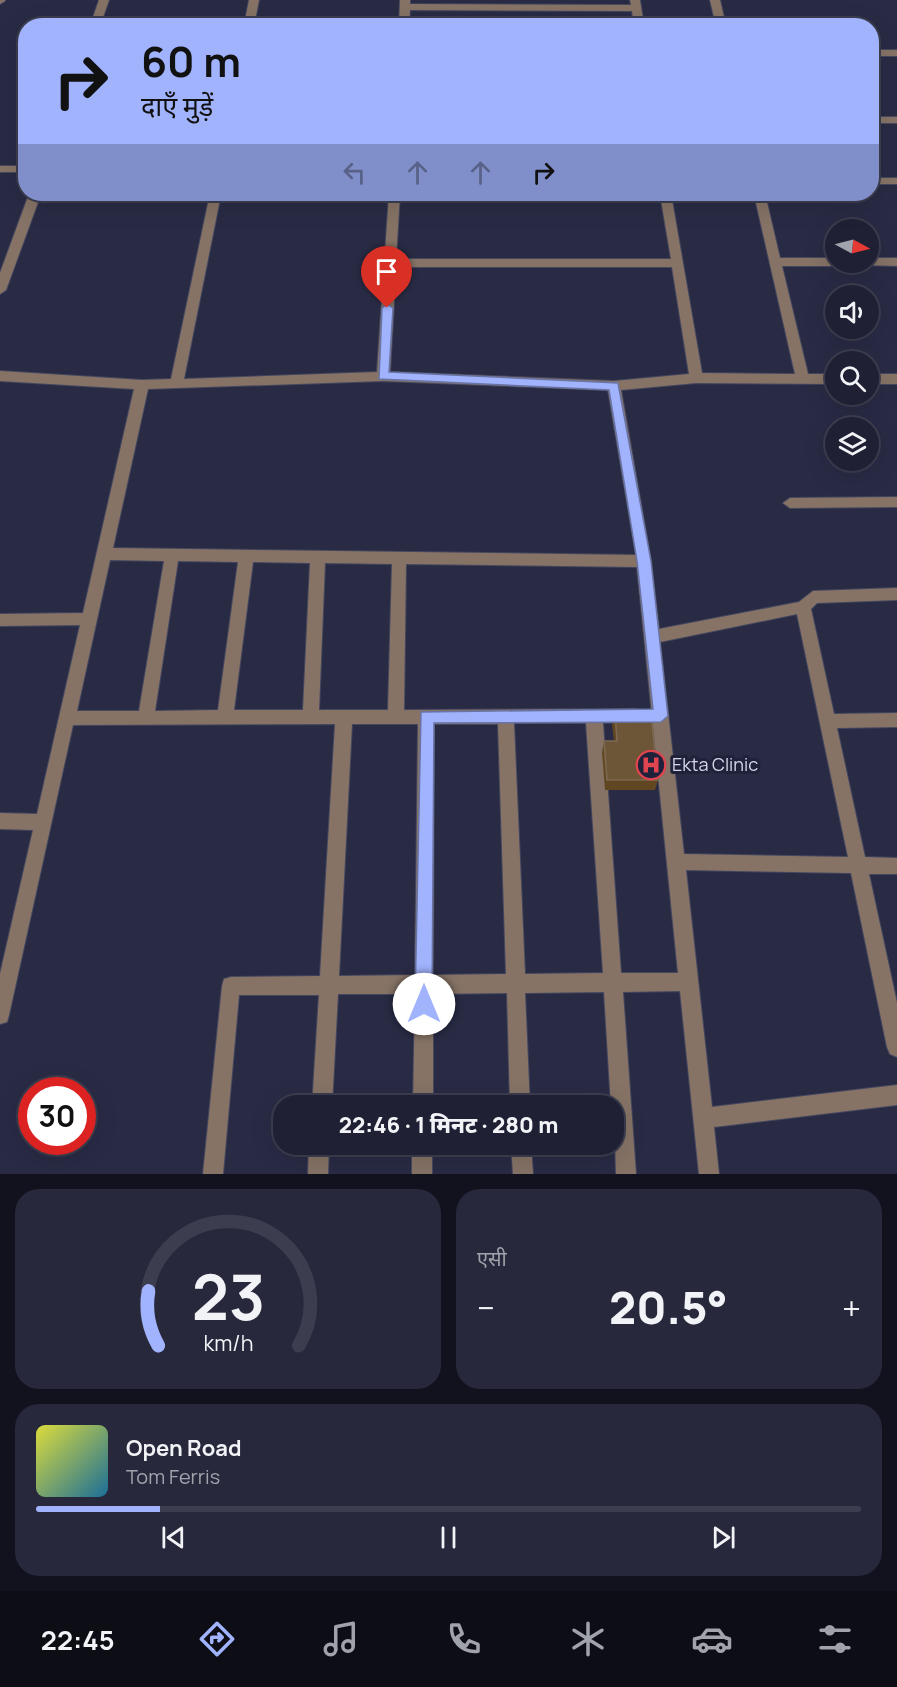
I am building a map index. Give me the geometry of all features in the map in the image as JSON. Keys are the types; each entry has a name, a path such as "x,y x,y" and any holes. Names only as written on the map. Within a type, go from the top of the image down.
{"street":[{"path":"98,18 104,0"},
{"path":"251,18 254,0"},
{"path":"715,0 719,18"},
{"path":"404,18 405,3 636,4"},
{"path":"879,53 897,53"},
{"path":"879,120 897,120"},
{"path":"0,169 18,169"},
{"path":"879,181 897,181"},
{"path":"0,290 6,256 32,201"},
{"path":"176,385 214,201"},
{"path":"383,376 394,201"},
{"path":"667,201 696,378"},
{"path":"761,201 802,378"},
{"path":"775,262 825,262"},
{"path":"879,262 897,262"},
{"path":"390,263 677,263"},
{"path":"0,376 142,385 383,376 614,386 696,378 825,379"},
{"path":"879,379 897,379"},
{"path":"0,1015 142,385"},
{"path":"614,386 644,561 709,1174"},
{"path":"790,503 897,502"},
{"path":"104,554 644,561"},
{"path":"146,718 172,555"},
{"path":"225,717 246,556"},
{"path":"311,717 318,557"},
{"path":"396,717 399,558"},
{"path":"651,637 803,607 813,597 897,594"},
{"path":"803,607 897,1047"},
{"path":"0,620 89,619"},
{"path":"506,716 520,1095"},
{"path":"594,716 626,1174"},
{"path":"67,718 661,716"},
{"path":"323,1095 344,717"},
{"path":"423,1095 426,717"},
{"path":"828,721 897,720"},
{"path":"0,821 43,822"},
{"path":"675,862 897,866"},
{"path":"213,1174 231,986 689,982"},
{"path":"703,1118 897,1095"},
{"path":"318,1174 319,1155"},
{"path":"422,1155 422,1174"},
{"path":"522,1155 523,1174"}],"building":[{"path":"615,713 651,713 658,780 607,780 604,741 617,741"}],"place":[{"name":"Ekta Clinic","path":"651,765"}],"route":[{"path":"387,308 383,376 614,386 644,561 661,716 426,717 424,1004"}]}
